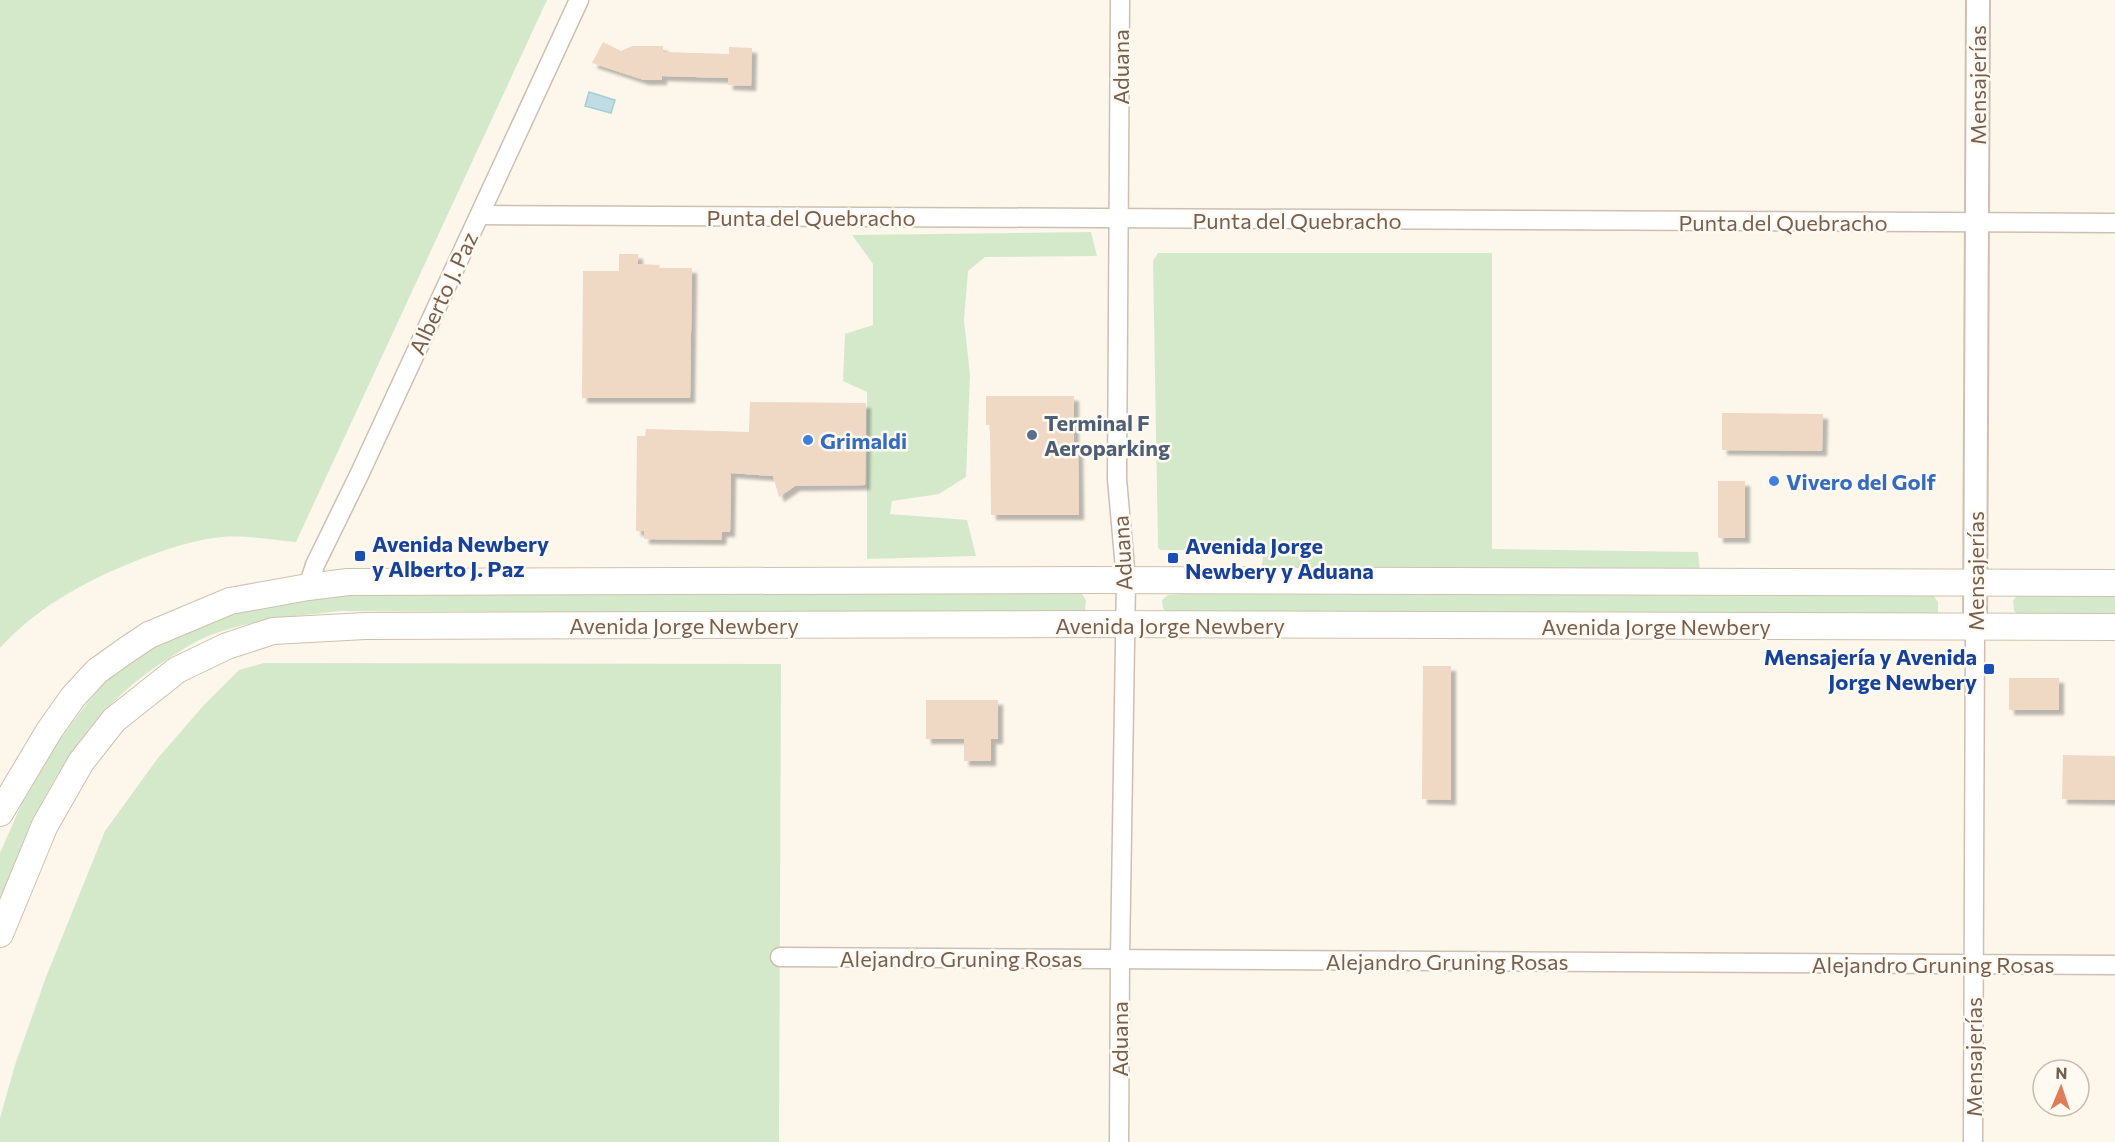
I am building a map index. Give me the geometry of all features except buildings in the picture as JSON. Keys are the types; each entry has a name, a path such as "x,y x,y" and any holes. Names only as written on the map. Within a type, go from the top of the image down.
{"main road":[{"name":"Avenida Jorge Newbery","path":"0,813 49,731 73,697 97,671 149,635 230,601 348,582 1126,580 2115,583"},
{"name":"Avenida Jorge Newbery","path":"0,934 45,825 81,762 114,720 177,670 227,646 273,632 365,626 2115,627"}],"street":[{"name":"Alberto J. Paz","path":"308,587 315,565 579,0"},
{"name":"Aduana","path":"1119,1142 1119,959 1126,580 1117,479 1120,0"},
{"name":"Mensajerías","path":"1973,1142 1978,0"},
{"name":"Punta del Quebracho","path":"480,215 2115,224"},
{"name":"Alejandro Gruning Rosas","path":"780,957 2115,965"}],"green space":[{"path":"0,0 547,0 296,542 250,537 222,537 195,541 151,555 70,592 33,617 0,648"},
{"path":"1091,232 1097,256 985,257 968,271 964,320 970,375 966,477 939,494 892,501 890,514 967,520 976,556 867,559 867,392 843,381 845,334 873,325 873,264 852,235"},
{"path":"1158,253 1492,253 1492,549 1698,552 1700,573 1261,572 1264,550 1160,550 1158,547 1153,261"},
{"path":"946,592 1082,594 1086,600 1085,610 1078,614 340,611 242,625 190,645 139,679 86,733 64,763 45,796 0,901 0,853 23,801 51,752 75,719 104,682 138,657 167,637 221,615 341,593"},
{"path":"1168,595 1934,596 1938,602 1938,612 1931,616 1167,613 1163,608 1162,600"},
{"path":"2017,595 2115,595 2115,616 2019,615 2014,611 2013,601"},
{"path":"264,663 781,664 779,1142 0,1142 0,1118 15,1065 46,977 105,831 158,758 204,705 239,670"}],"water":[{"path":"589,92 615,100 611,113 585,106"}],"place":[{"name":"Terminal F Aeroparking","path":"1032,435"},
{"name":"Grimaldi","path":"808,440"},
{"name":"Vivero del Golf","path":"1774,481"},
{"name":"Avenida Newbery y Alberto J. Paz","path":"360,556"},
{"name":"Avenida Jorge Newbery y Aduana","path":"1173,558"},
{"name":"Mensajería y Avenida Jorge Newbery","path":"1989,669"}]}
